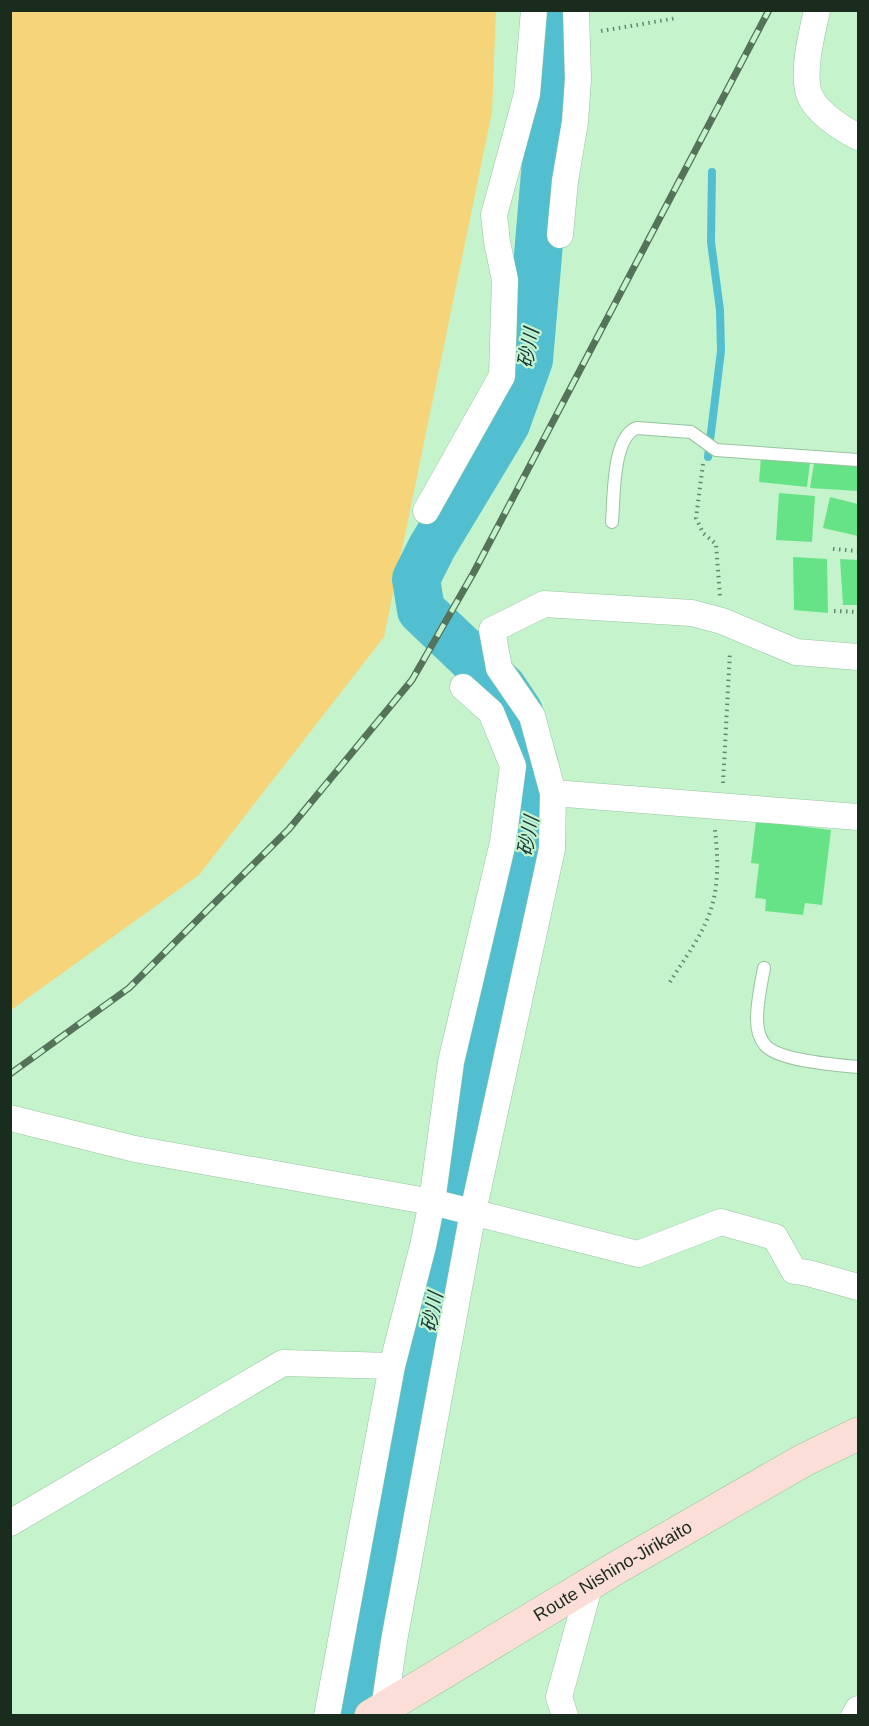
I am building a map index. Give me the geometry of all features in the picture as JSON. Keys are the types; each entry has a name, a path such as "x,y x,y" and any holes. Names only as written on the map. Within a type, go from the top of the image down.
{"main road":[{"name":"Route Nishino-Jirikaito","path":"378,1713 590,1584 804,1460 858,1434"}],"street":[{"path":"426,511 502,376 505,280 494,215 527,94 534,10"},
{"path":"817,10 808,53 808,91 820,112 858,137"},
{"path":"560,235 565,181 575,122 578,79 576,23"},
{"path":"378,1713 394,1641 452,1207 552,849 553,793 532,716 499,668 492,630 544,604 692,613 726,623 796,652 858,657"},
{"path":"327,1716 392,1366 423,1246 452,1207 451,1062 502,842 513,766 491,712 463,687"},
{"path":"553,793 858,818"},
{"path":"10,1118 135,1149 452,1207 638,1254 721,1222 775,1237 794,1271 858,1287"},
{"path":"10,1523 283,1363 392,1366"},
{"path":"565,1716 559,1697 590,1584"},
{"path":"854,1716 858,1709"}],"lane":[{"path":"612,522 617,461 625,436 630,430 637,428 691,432 716,450 858,460"},
{"path":"764,968 757,1019 759,1033 765,1045 778,1054 858,1067"}],"path":[{"path":"576,23 677,18"},
{"path":"670,982 698,936 711,909 717,877 717,806 729,694 726,623 716,544 703,533 696,518 706,443"},
{"path":"833,549 858,551"},
{"path":"834,611 858,612"}],"shaded area":[{"path":"11,10 496,11 492,112 384,637 199,875 11,1010"}],"building":[{"path":"761,458 810,462 807,487 759,482"},
{"path":"814,463 858,465 858,491 810,488"},
{"path":"779,493 815,496 812,542 776,540"},
{"path":"830,497 858,504 858,536 823,528"},
{"path":"793,557 827,559 828,613 794,610"},
{"path":"840,559 858,560 858,605 843,605"},
{"path":"756,821 831,830 822,905 805,903 803,915 765,911 766,899 755,898 759,864 751,863"}],"waterway":[{"name":"砂川","path":"351,1716 458,1174 533,810 534,763 519,712 503,688 421,610 416,579 432,547 506,424 529,360 559,10"},
{"path":"708,457 721,351 720,310 711,242 712,172"}],"railway":[{"path":"10,1074 129,988 289,829 412,680 474,572 769,10"}]}
